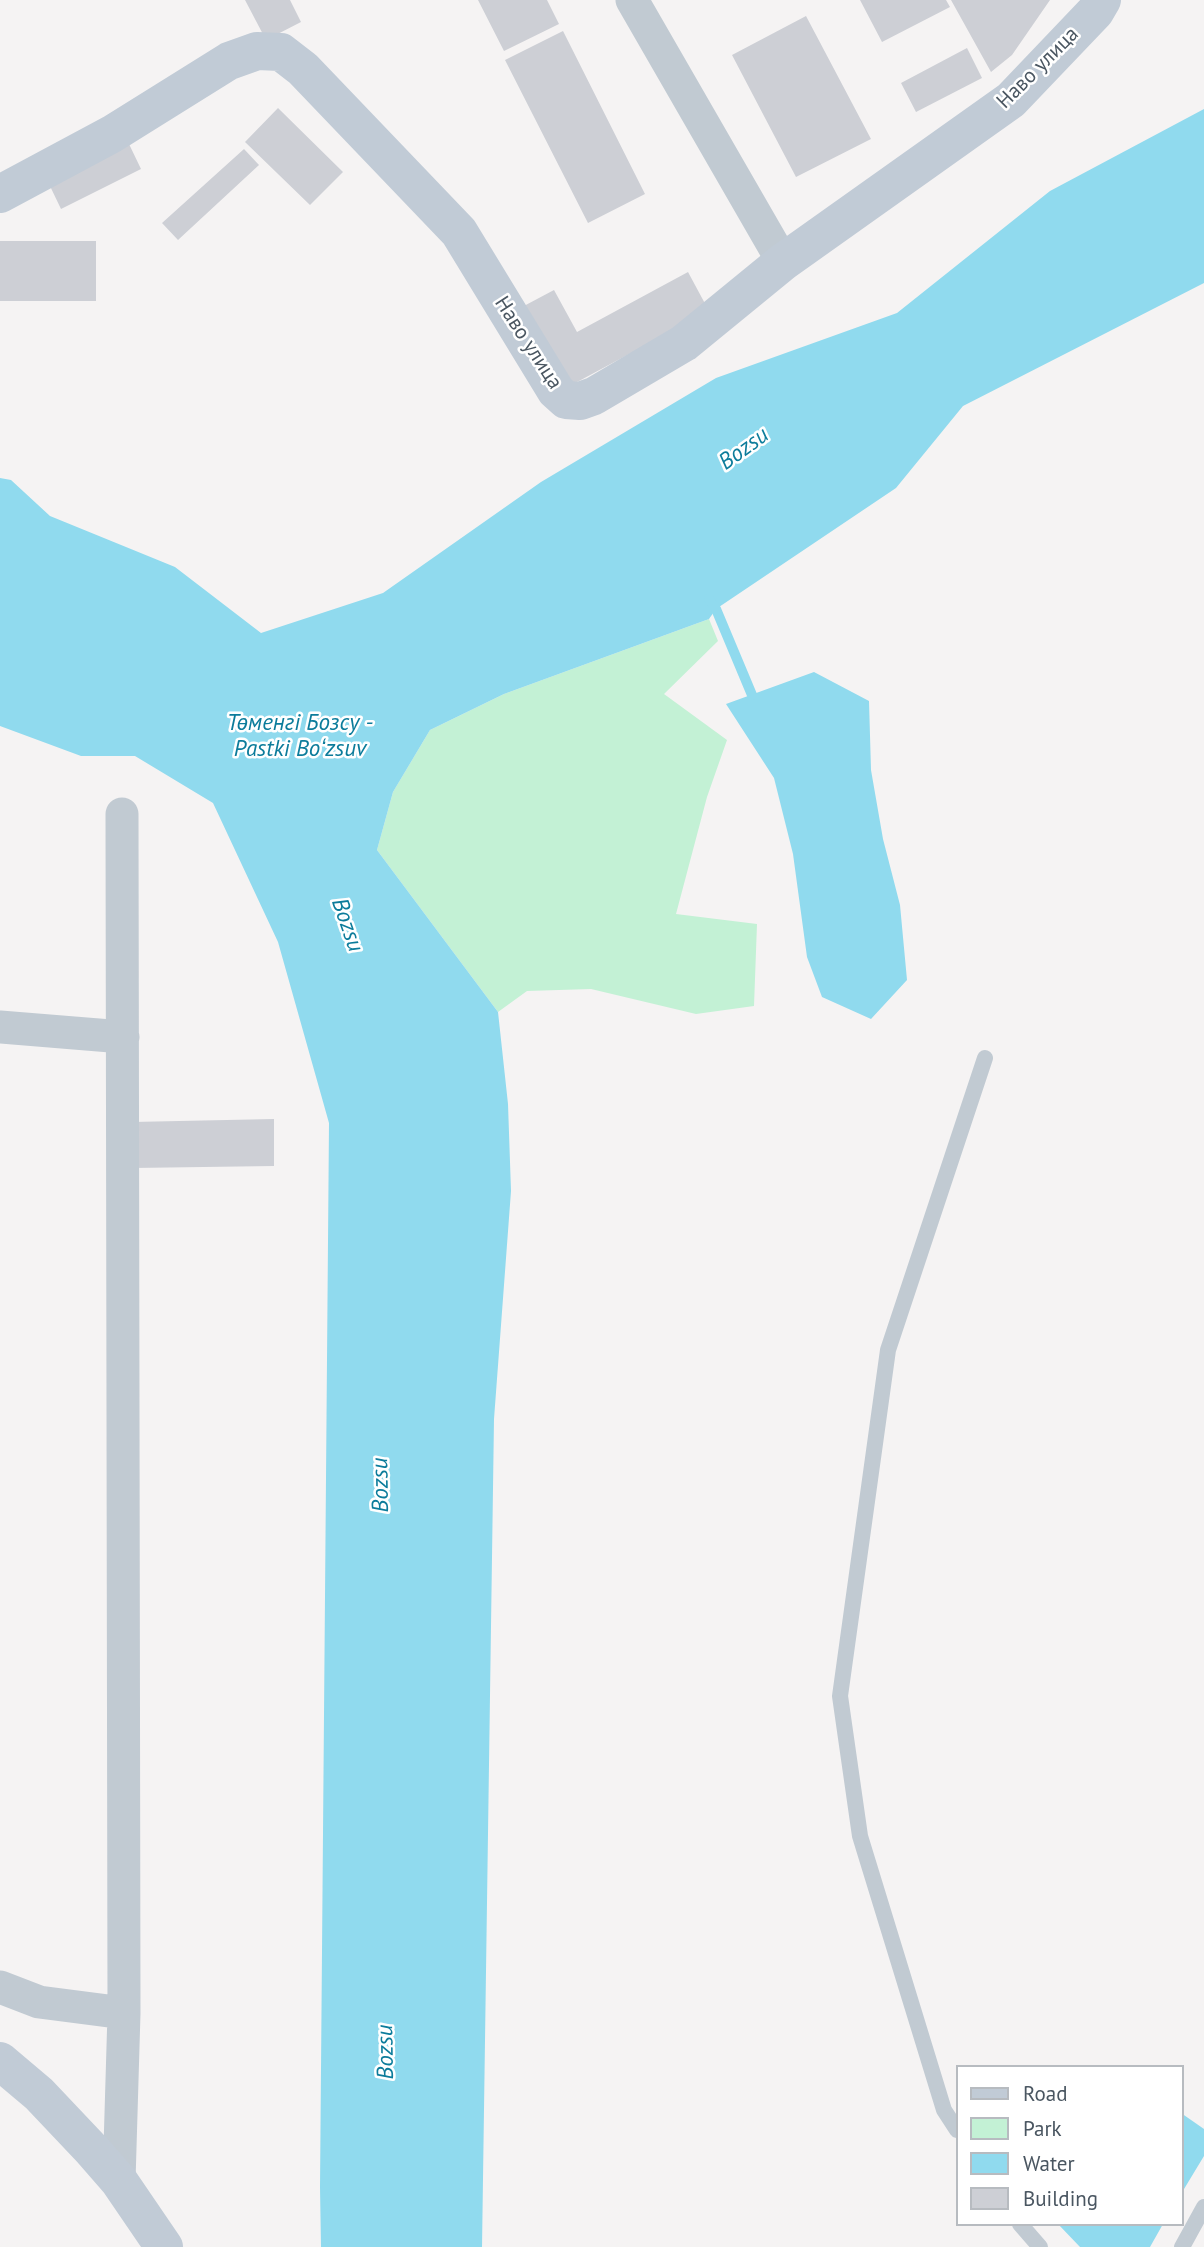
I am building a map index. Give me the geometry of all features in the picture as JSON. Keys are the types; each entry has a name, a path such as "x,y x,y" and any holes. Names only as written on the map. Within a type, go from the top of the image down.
{"street":[{"path":"632,0 783,262"},
{"name":"Наво улица","path":"0,194 113,134 229,61 257,51 281,52 303,69 459,232 556,391 566,400 580,401 594,396 684,343 783,262 1011,100 1095,12 1102,0"},
{"path":"118,2180 124,2013 122,814"},
{"path":"0,1027 122,1037"},
{"path":"0,1987 39,2002 124,2013"},
{"path":"0,2061 39,2094 118,2180 164,2247"}],"lane":[{"path":"956,2128 944,2109 860,1836 840,1696 888,1350 985,1058"},
{"path":"1182,2247 1204,2207"},
{"path":"1022,2226 1040,2247"}],"green space":[{"path":"709,619 718,641 664,694 727,740 707,797 676,914 757,924 754,1006 696,1014 591,989 527,991 498,1012 377,850 393,792 430,730 504,694"}],"water":[{"name":"Төменгі Бозсу - Pastki Boʻzsuv","path":"1204,109 1204,283 963,406 896,488 716,609 709,619 504,694 430,730 393,792 377,850 498,1012 508,1104 511,1191 494,1419 482,2247 321,2247 329,1123 278,942 213,803 135,756 81,756 0,726 0,478 11,480 50,516 175,567 261,633 383,593 541,482 716,378 897,313 1050,191"},
{"path":"814,672 869,701 871,770 883,839 900,905 907,980 871,1019 822,997 807,957 793,854 774,778 726,704"},
{"path":"1183,2114 1204,2129 1204,2156 1183,2191"},
{"path":"1060,2226 1162,2226 1150,2247 1080,2247"}],"building":[{"path":"245,0 290,0 301,22 266,40"},
{"path":"478,0 547,0 559,24 504,51"},
{"path":"860,0 946,0 950,7 882,42"},
{"path":"951,0 1050,0 1012,55 991,72"},
{"path":"806,16 871,139 796,177 732,55"},
{"path":"563,31 645,194 588,223 505,60"},
{"path":"967,48 982,78 916,112 901,83"},
{"path":"278,108 343,172 310,205 245,142"},
{"path":"129,144 141,169 61,209 49,184"},
{"path":"244,149 259,165 178,240 162,223"},
{"path":"0,241 96,241 96,301 0,301"},
{"path":"688,272 709,311 566,388 522,307 554,290 577,332"},
{"path":"274,1119 274,1166 133,1168 132,1122"}],"waterway":[{"path":"709,599 716,609 752,695"}],"water label":[{"name":"Bozsu","path":"744,449"},
{"name":"Bozsu","path":"347,925"},
{"name":"Bozsu","path":"381,1485"},
{"name":"Bozsu","path":"386,2052"}]}
